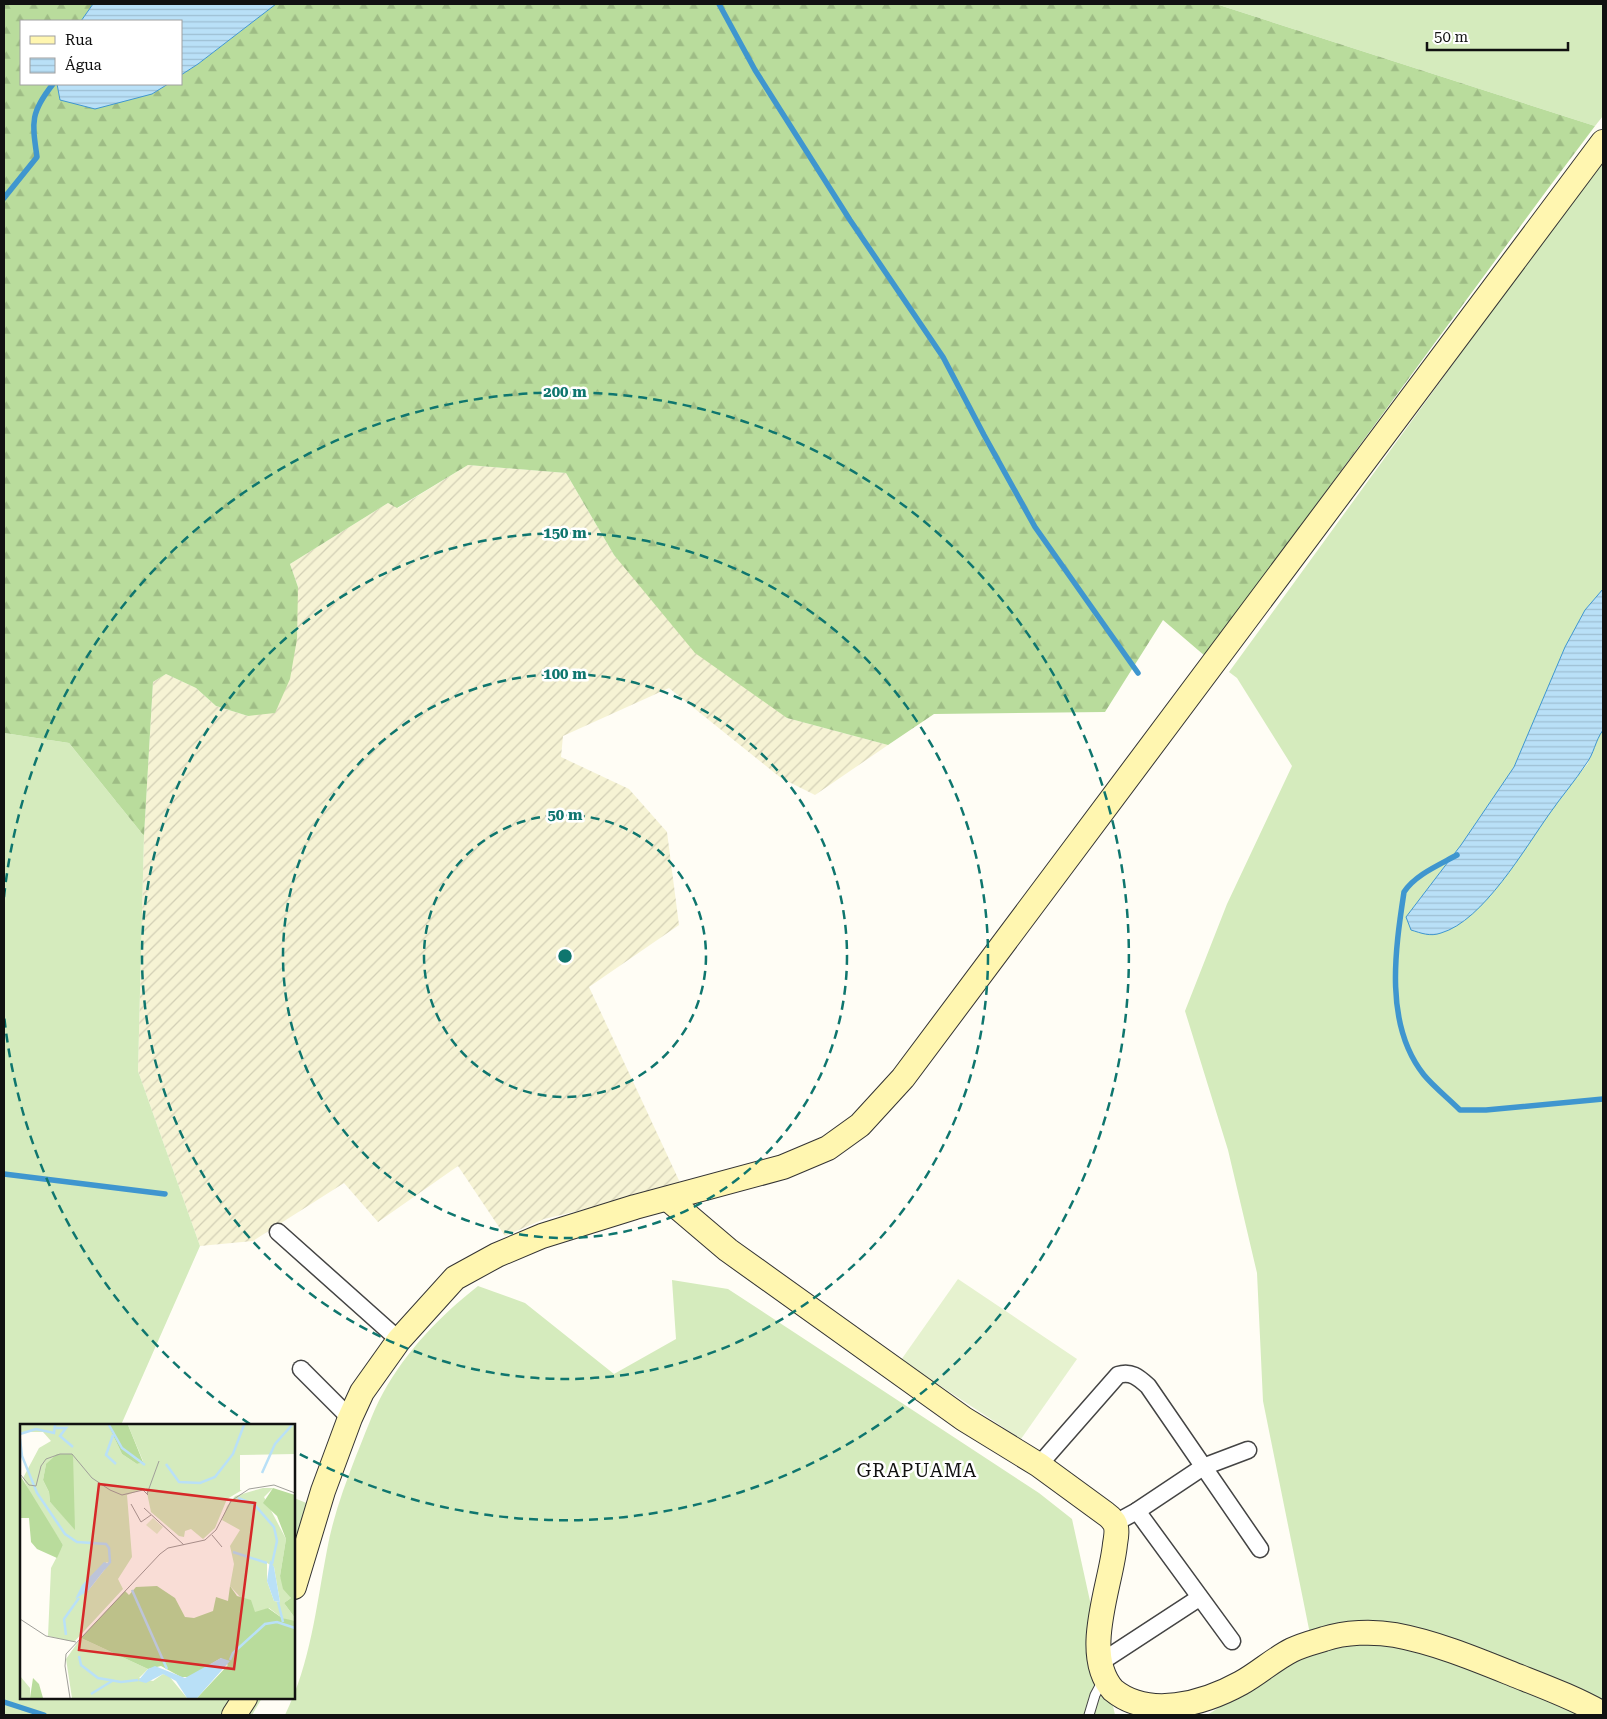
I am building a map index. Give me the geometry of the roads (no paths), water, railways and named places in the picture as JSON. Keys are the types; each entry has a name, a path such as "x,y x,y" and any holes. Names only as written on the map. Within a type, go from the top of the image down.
{"street":[{"path":"295,1583 323,1491 350,1418 362,1392 399,1340 455,1278 497,1255 542,1236 635,1207 783,1167 828,1148 860,1125 903,1078 1603,142"},
{"path":"668,1199 744,1261 964,1419 1039,1465 1106,1514 1115,1523 1114,1554 1099,1626 1102,1670 1113,1690 1124,1700 1139,1709 1158,1712 1180,1709 1206,1700 1241,1684 1292,1650 1326,1638 1360,1633 1394,1634 1436,1646 1552,1690 1603,1714"},
{"path":"278,1232 399,1340"},
{"path":"301,1369 350,1418"},
{"path":"1039,1465 1118,1375 1126,1373 1136,1375 1148,1386 1260,1549"},
{"path":"1115,1523 1137,1511 1203,1467 1248,1450"},
{"path":"1137,1511 1232,1641"},
{"path":"1102,1670 1199,1598"},
{"path":"234,1715 244,1699"}],"lane":[{"path":"1089,1715 1102,1670"}],"water":[{"path":"93,4 276,4 182,74 182,20 82,20"},
{"path":"57,85 166,85 152,94 95,109 60,100"},
{"path":"1603,589 1603,730 1589,760 1502,882 1472,914 1457,926 1441,933 1433,935 1411,930 1406,917 1461,845 1514,767 1565,647 1585,610"}],"waterway":[{"path":"719,4 755,70 850,220 943,357 1035,527 1138,673"},
{"path":"4,198 37,157 34,118 40,103 52,85"},
{"path":"1457,855 1421,875 1404,892 1398,938 1396,987 1398,1011 1403,1034 1411,1055 1424,1075 1460,1110 1486,1110 1603,1099"},
{"path":"4,1174 165,1194"},
{"path":"4,1702 44,1715"}],"district":[{"name":"GRAPUAMA","path":"917,1470"}]}
